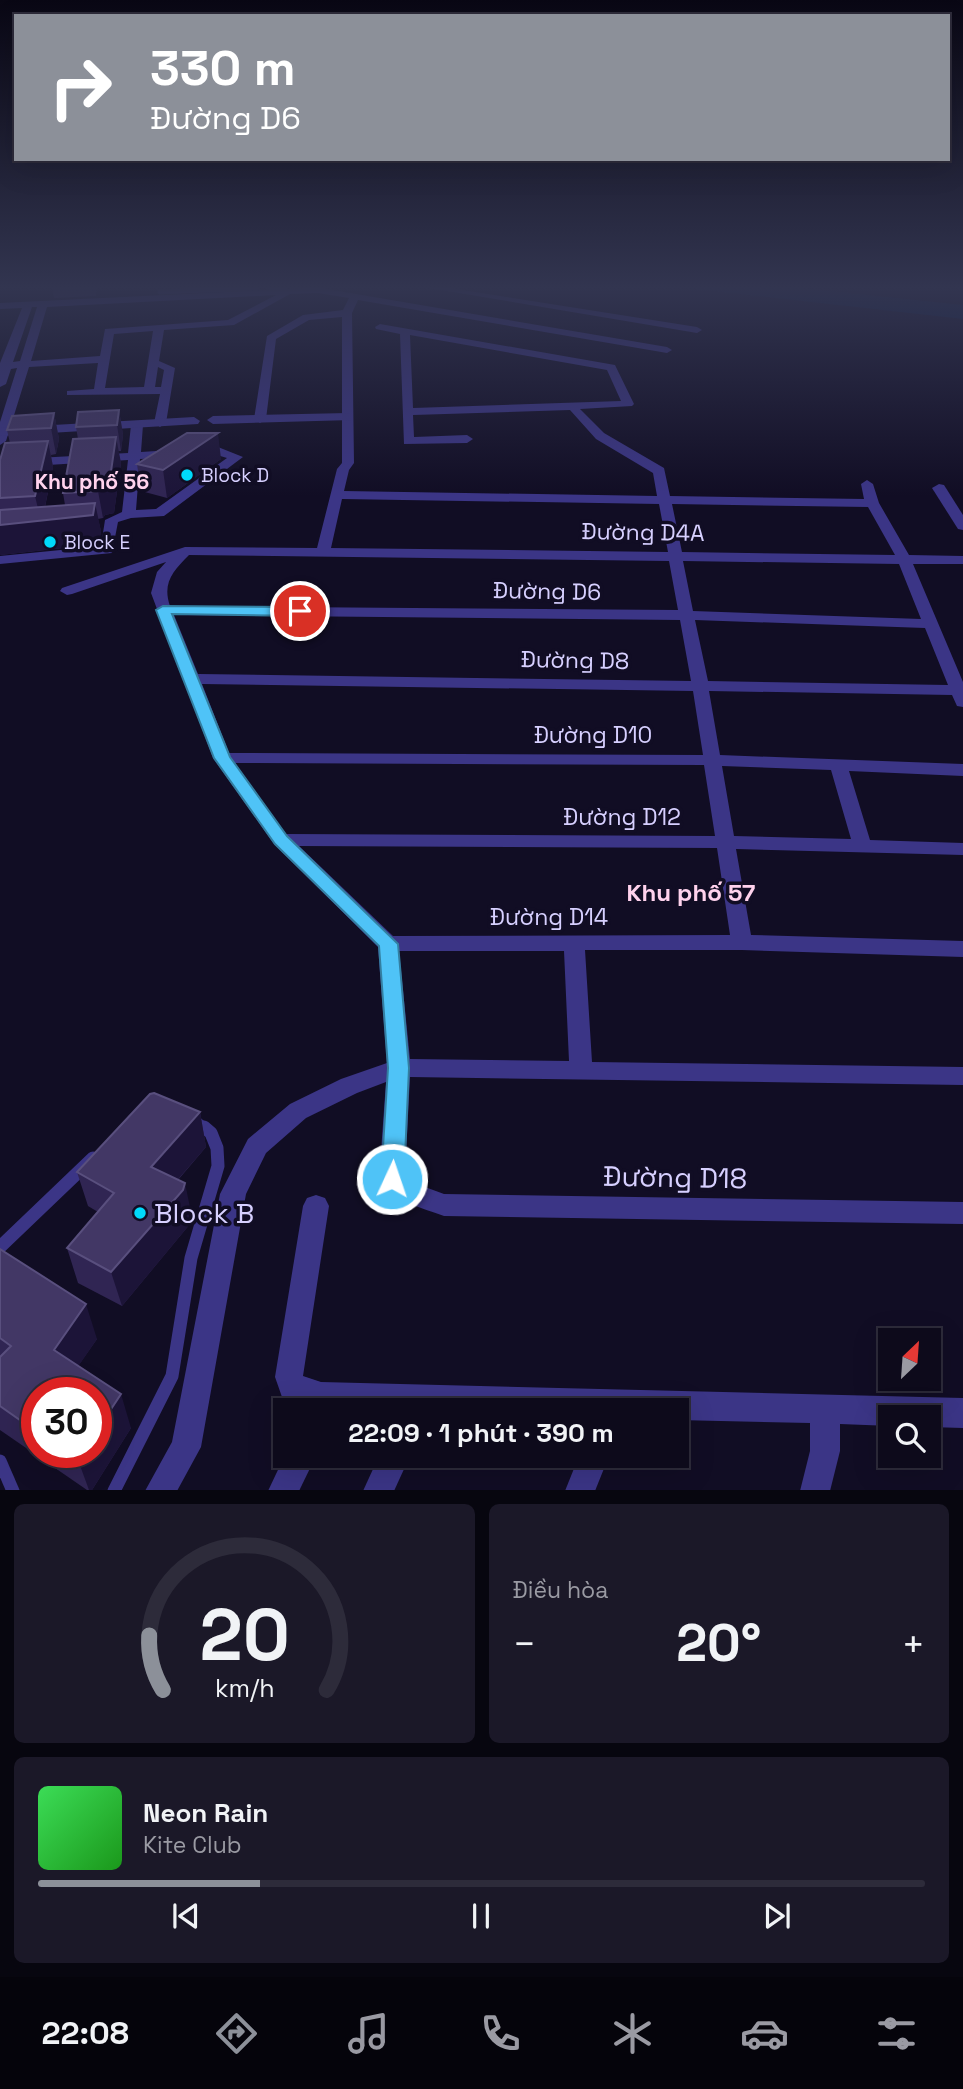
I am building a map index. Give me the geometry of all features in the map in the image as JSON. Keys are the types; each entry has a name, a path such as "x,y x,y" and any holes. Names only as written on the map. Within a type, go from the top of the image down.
{"street":[{"path":"26,358 1,435 194,421"},
{"path":"149,390 156,358"},
{"path":"261,419 269,358"},
{"path":"323,552 342,469 348,463 343,417 343,358"},
{"path":"406,358 408,442 467,439"},
{"path":"407,412 628,404 611,367 558,358"},
{"path":"0,384 3,366 105,359 99,392"},
{"path":"156,363 170,368 160,423"},
{"path":"71,393 166,390"},
{"path":"0,398 13,397"},
{"path":"575,411 600,436 659,471 700,685 743,942"},
{"path":"213,420 343,417"},
{"path":"129,514 137,425"},
{"path":"0,464 218,451 237,457 159,513 129,514 104,525 107,550 0,560"},
{"path":"867,484 872,503 904,559 960,696"},
{"path":"939,488 963,526"},
{"path":"336,495 872,503"},
{"path":"185,551 164,572 158,593 222,758 281,840 388,944 399,1068"},
{"name":"Đường D4A","path":"67,591 185,551 963,560"},
{"name":"Đường D6","path":"163,610 685,615 931,624"},
{"name":"Đường D8","path":"191,679 700,685 960,696"},
{"name":"Đường D10","path":"222,758 712,760 963,770"},
{"path":"839,766 862,846"},
{"name":"Đường D12","path":"281,840 726,842 963,849"},
{"name":"Đường D14","path":"388,944 743,942 963,949"},
{"path":"574,943 581,1070"},
{"path":"160,1490 186,1447 233,1194 257,1146 298,1111 349,1086 399,1068 963,1076"},
{"name":"Đường D18","path":"399,1068 392,1179 416,1195 444,1205 963,1213"},
{"path":"311,1398 292,1387 289,1377 316,1206"},
{"path":"689,1407 825,1408 963,1413"},
{"path":"816,1490 825,1451 825,1408"},
{"path":"283,1490 297,1468"},
{"path":"378,1490 390,1468"},
{"path":"580,1490 589,1468"}],"lane":[{"path":"114,1490 172,1376 191,1258 218,1166 217,1149 211,1133 198,1121 178,1117"},
{"path":"0,1247 52,1194 102,1152"},
{"path":"0,1461 13,1490"}],"building":[{"path":"119,410 117,425 76,427 78,412"},
{"path":"54,413 51,428 7,430 12,416"},
{"path":"187,433 218,433 163,470 137,464"},
{"path":"116,437 109,485 100,487 98,491 63,493 73,439"},
{"path":"48,441 35,496 0,498 0,460 5,443"},
{"path":"95,503 93,515 0,525 0,510"},
{"path":"154,1093 200,1112 151,1167 185,1183 183,1190 111,1272 67,1248 114,1193 77,1172 150,1094"},
{"path":"0,1249 86,1304 54,1350 95,1377 21,1377 21,1421 0,1406 0,1357 11,1346 0,1338"},
{"path":"112,1388 121,1394 112,1408"}],"place":[{"name":"Block D","path":"187,475"},
{"name":"Block E","path":"50,542"},
{"name":"Block B","path":"140,1213"}],"district":[{"name":"Khu phố 56","path":"92,482"},
{"name":"Khu phố 57","path":"691,893"}],"route":[{"path":"300,611 163,610 222,758 281,840 388,944 399,1068 392,1179"}]}
